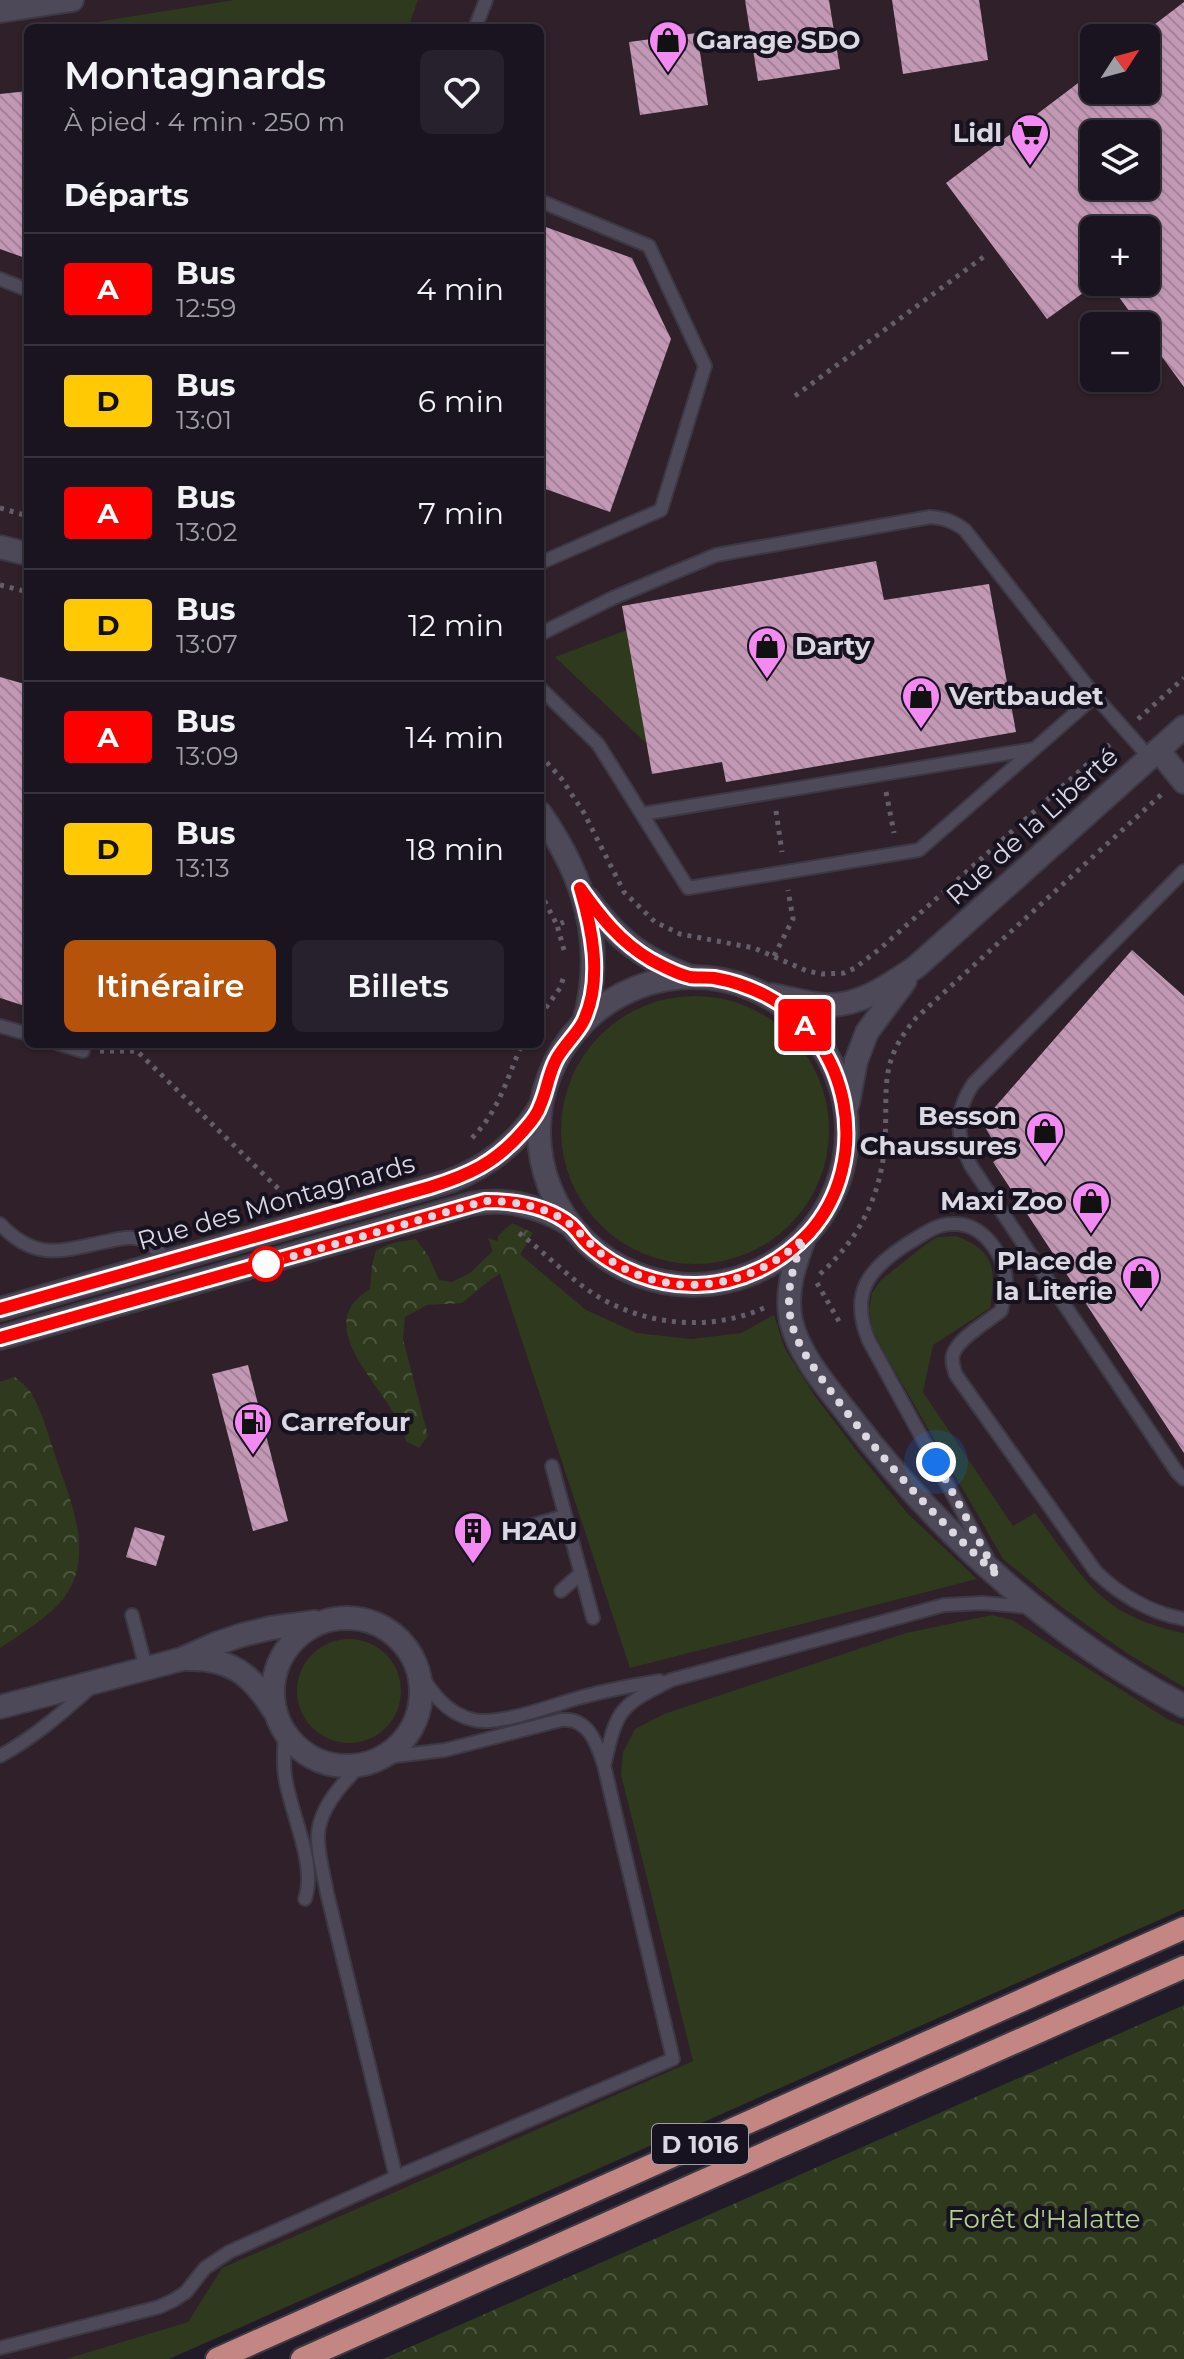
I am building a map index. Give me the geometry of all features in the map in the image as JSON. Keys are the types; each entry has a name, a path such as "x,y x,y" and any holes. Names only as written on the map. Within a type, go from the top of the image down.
{"highway":[{"name":"D 1016","path":"217,2359 1184,1928"},
{"name":"D 1016","path":"302,2359 1184,1967"}],"street":[{"path":"0,11 72,0"},
{"path":"0,547 24,553"},
{"name":"Rue de la Liberté","path":"759,992 809,1003 846,1003 872,994 916,967 1184,727"},
{"path":"1154,754 1184,782"},
{"path":"544,819 580,888 590,921 594,957 592,989 584,1022"},
{"path":"580,888 607,925 629,945 654,962 690,977"},
{"name":"Rue de la Liberté","path":"846,1112 856,1061 867,1032 916,967"},
{"path":"690,977 725,980 759,992 789,1011 815,1036 833,1067 841,1089 846,1112 847,1146 839,1180 825,1211 804,1238 776,1261 744,1277 721,1283 685,1285 649,1279 616,1265 587,1243 571,1225 545,1174 539,1140 541,1106 556,1060 584,1022 611,1000 655,981 690,977"},
{"name":"Rue des Montagnards","path":"0,1309 471,1173 512,1143 541,1106"},
{"path":"2,1339 471,1204 517,1203 544,1211 571,1225"},
{"path":"804,1238 794,1266 789,1297 794,1330 841,1405 881,1456 942,1523 1036,1608 1114,1665 1184,1706"},
{"path":"0,1707 182,1659 242,1635 271,1628 356,1618 382,1626 404,1644 417,1668 421,1695 415,1721 401,1743 371,1761 336,1765 319,1760 296,1746 257,1684 236,1668 214,1660 182,1659"},
{"path":"281,1723 273,1688 284,1652 303,1632 328,1620"}],"lane":[{"path":"477,24 486,0"},
{"path":"544,203 649,246 705,366 661,510 544,561"},
{"path":"0,279 24,288"},
{"path":"544,632 613,598 716,555 930,517 942,518 965,530 1095,696 1154,754"},
{"path":"544,692 598,744 688,888 919,850 1095,696"},
{"path":"642,814 1034,749"},
{"path":"1184,871 973,1084 962,1107 959,1138 971,1166 1184,1479"},
{"path":"0,1026 24,1033"},
{"path":"73,1048 83,1051"},
{"path":"0,1224 14,1238 31,1248 50,1252 131,1238 140,1239 170,1261"},
{"path":"998,1576 869,1341 861,1317 861,1302 867,1280 885,1259 929,1230 952,1224 963,1225 986,1237 995,1247 1006,1281 1001,1311 956,1348 952,1356 956,1375 1096,1572 1108,1584 1138,1602 1184,1619"},
{"path":"552,1466 593,1618"},
{"path":"512,1531 565,1516"},
{"path":"561,1591 581,1573"},
{"path":"417,1668 429,1688 454,1712 476,1721 500,1720 612,1689 671,1680 944,1605 983,1603 1036,1608"},
{"path":"132,1615 146,1668"},
{"path":"604,1765 614,1724 620,1713 640,1696 671,1680"},
{"path":"0,1756 45,1727 99,1681"},
{"path":"0,2348 159,2307 186,2292 205,2268 229,2252 673,2059 604,1765 585,1726 570,1719 445,1750 371,1761 349,1777 328,1806 319,1826 318,1846 327,1893 396,2177"},
{"path":"281,1723 285,1777 308,1873 305,1899"}],"path":[{"path":"795,396 986,255"},
{"path":"0,508 24,515"},
{"path":"0,585 24,591"},
{"path":"1126,729 1184,678"},
{"path":"883,774 897,853"},
{"path":"544,900 557,925"},
{"path":"468,1141 497,1106 521,1048"},
{"path":"83,1051 137,1051 296,1205"}],"shaded area":[{"path":"0,0 1184,0 1184,1884 124,2359 0,2359"}],"green space":[{"path":"234,0 418,0 409,24 84,24"},
{"path":"627,630 647,744 555,657"},
{"path":"682,996 708,996 746,1006 770,1018 790,1035 807,1055 824,1091 829,1130 824,1169 807,1205 790,1225 770,1242 734,1259 708,1264 682,1264 656,1259 620,1242 591,1215 566,1169 561,1143 561,1117 566,1091 583,1055 610,1026 656,1001"},
{"path":"512,1223 533,1233 514,1265 462,1303 427,1305 405,1317 403,1339 428,1436 419,1448 406,1441 388,1403 350,1343 346,1323 352,1305 370,1289 376,1250 416,1239 429,1257 439,1280 452,1282 470,1273 497,1247 498,1236"},
{"path":"956,1236 979,1248 990,1263 993,1283 990,1308 933,1345 923,1392 1013,1526 1035,1513 1079,1572 1110,1603 1146,1622 1184,1633 1184,1687 1128,1654 1063,1608 1003,1559 884,1352 873,1330 869,1310 872,1293 881,1280 925,1245 937,1237"},
{"path":"488,1238 509,1245 586,1310 637,1333 691,1339 741,1333 774,1315 785,1349 815,1396 859,1454 908,1514 977,1579 630,1668"},
{"path":"15,1377 29,1390 41,1413 74,1511 79,1548 73,1583 63,1599 42,1619 0,1648 0,1382"},
{"path":"992,1615 1012,1620 1167,1719 1184,1726 1184,1909 169,2359 66,2359 188,2322 222,2268 693,2061 621,1775 623,1752 635,1729 664,1714 906,1633"},
{"path":"349,1639 369,1643 386,1654 397,1671 401,1691 397,1711 386,1728 369,1739 349,1743 329,1739 312,1728 301,1711 297,1691 301,1671 312,1654 329,1643"},
{"name":"Forêt d'Halatte","path":"1184,2005 1184,2359 383,2359"}],"building":[{"path":"745,0 829,0 840,69 758,81"},
{"path":"892,0 979,0 988,60 903,74"},
{"name":"Lidl","path":"1184,2 1184,387 1160,354 1160,312 1130,312 1118,296 1160,296 1160,216 1080,216 1080,295 1047,319 946,183 1080,82 1080,104 1160,104 1160,24 1155,24"},
{"name":"Garage SDO","path":"697,33 708,105 640,115 629,42"},
{"path":"24,91 24,258 0,249 0,94"},
{"path":"544,226 632,258 671,339 610,512 544,488"},
{"path":"876,561 884,600 989,584 1016,732 726,782 722,762 652,774 622,606"},
{"path":"0,677 24,684 24,1006 0,998"},
{"path":"1132,950 1184,996 1184,1453 993,1162 1002,1156 982,1122"},
{"name":"Carrefour","path":"248,1365 288,1521 253,1531 212,1374"},
{"path":"135,1527 165,1536 156,1566 126,1557"}],"bus line":[{"name":"A","path":"0,1309 430,1187 471,1173 500,1154 534,1117 541,1106 556,1060 584,1022 592,989 594,957 590,921 580,888 617,935 654,962 690,977 737,983 770,997 789,1011 815,1036 833,1067 841,1089 846,1112 847,1146 843,1169 831,1201 812,1230 795,1247 766,1267 744,1277 697,1285 649,1279 616,1265 587,1243 571,1225 544,1211 517,1203 485,1201 0,1338"}],"place":[{"name":"Garage SDO","path":"668,74"},
{"name":"Lidl","path":"1030,167"},
{"name":"Darty","path":"767,680"},
{"name":"Vertbaudet","path":"921,730"},
{"name":"Besson Chaussures","path":"1045,1165"},
{"name":"Maxi Zoo","path":"1091,1235"},
{"name":"Place de la Literie","path":"1141,1310"},
{"name":"Carrefour","path":"253,1456"},
{"name":"H2AU","path":"473,1565"}],"route":[{"path":"266,1264 485,1201 517,1203 544,1211 571,1225 587,1243 616,1265 649,1279 673,1284 721,1283 744,1277 776,1261 804,1238 794,1266 789,1297 790,1317 802,1347 841,1405 881,1456 942,1523 998,1576 936,1462"}]}
